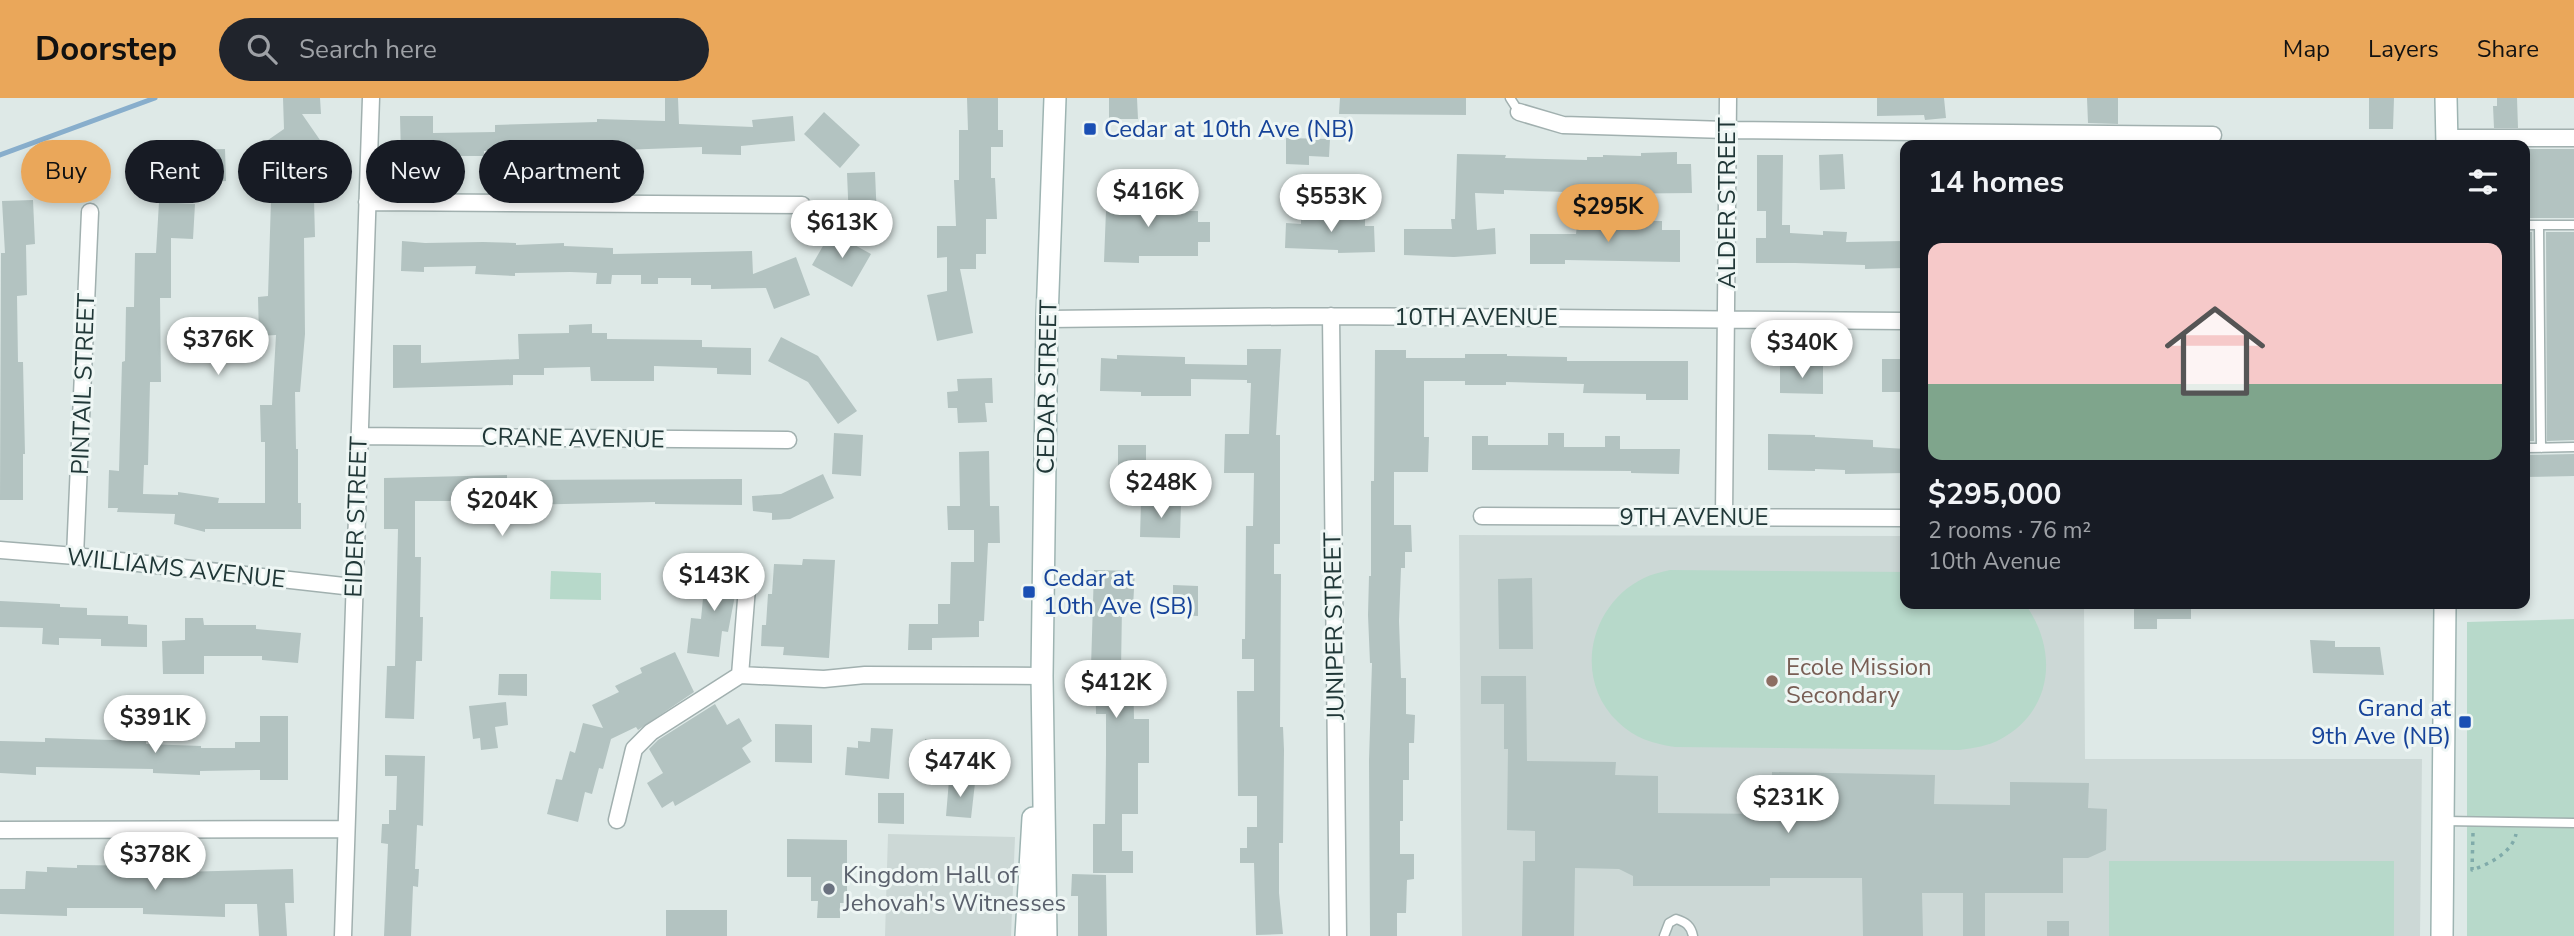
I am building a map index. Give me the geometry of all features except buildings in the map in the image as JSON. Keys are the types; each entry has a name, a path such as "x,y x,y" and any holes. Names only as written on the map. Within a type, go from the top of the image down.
{"main road":[{"name":"CEDAR STREET","path":"1046,936 1042,676 1047,318 1055,98"},
{"path":"2446,98 2447,140"},
{"path":"2442,936 2445,609"},
{"name":"CEDAR STREET","path":"1026,936 1042,676"}],"street":[{"name":"EIDER STREET","path":"369,140 371,98"},
{"name":"ALDER STREET","path":"1724,517 1728,98"},
{"path":"1515,105 1563,125 1726,130 2213,135"},
{"path":"2489,140 2574,138"},
{"name":"EIDER STREET","path":"343,936 367,203"},
{"path":"465,203 802,205"},
{"name":"PINTAIL STREET","path":"75,556 90,212"},
{"name":"10TH AVENUE","path":"1047,318 1331,316 1900,321"},
{"name":"JUNIPER STREET","path":"1331,316 1338,936"},
{"name":"CRANE AVENUE","path":"359,436 788,440"},
{"name":"9TH AVENUE","path":"1482,516 1900,518"},
{"name":"WILLIAMS AVENUE","path":"0,550 353,587"},
{"path":"740,675 748,575"},
{"path":"617,820 634,750 651,732 740,675 824,679 865,675 1042,676"},
{"path":"0,830 345,829"}],"lane":[{"path":"2530,225 2574,225"},
{"path":"2539,225 2541,447"},
{"path":"2530,448 2574,447"},
{"path":"2444,821 2574,823"},
{"path":"1664,936 1669,923 1676,919 1685,922 1693,936"}],"path":[{"path":"2473,833 2472,870 2493,862 2515,841 2517,831"}],"shaded area":[{"name":"Ecole Mission Secondary","path":"1459,535 1900,536 1900,609 2084,609 2085,759 2422,759 2420,936 1462,936"},
{"path":"888,834 1015,837 1011,936 885,936"}],"green space":[{"path":"1670,570 1900,572 1900,609 2028,609 2043,640 2046,659 2041,695 2032,712 2019,727 1986,745 1959,750 1675,747 1652,742 1624,728 1604,704 1595,685 1592,664 1600,623 1611,605 1625,590 1647,577"},
{"path":"551,571 601,573 601,600 550,599"},
{"path":"2574,619 2574,936 2467,936 2467,622"},
{"path":"2109,861 2394,861 2394,936 2109,936"}],"waterway":[{"path":"0,155 155,98"}],"place":[{"name":"Cedar at 10th Ave (NB)","path":"1090,129"},
{"name":"Cedar at 10th Ave (SB)","path":"1029,592"},
{"name":"Ecole Mission Secondary","path":"1772,681"},
{"name":"Grand at 9th Ave (NB)","path":"2465,722"},
{"name":"Kingdom Hall of Jehovah's Witnesses","path":"829,889"}]}
